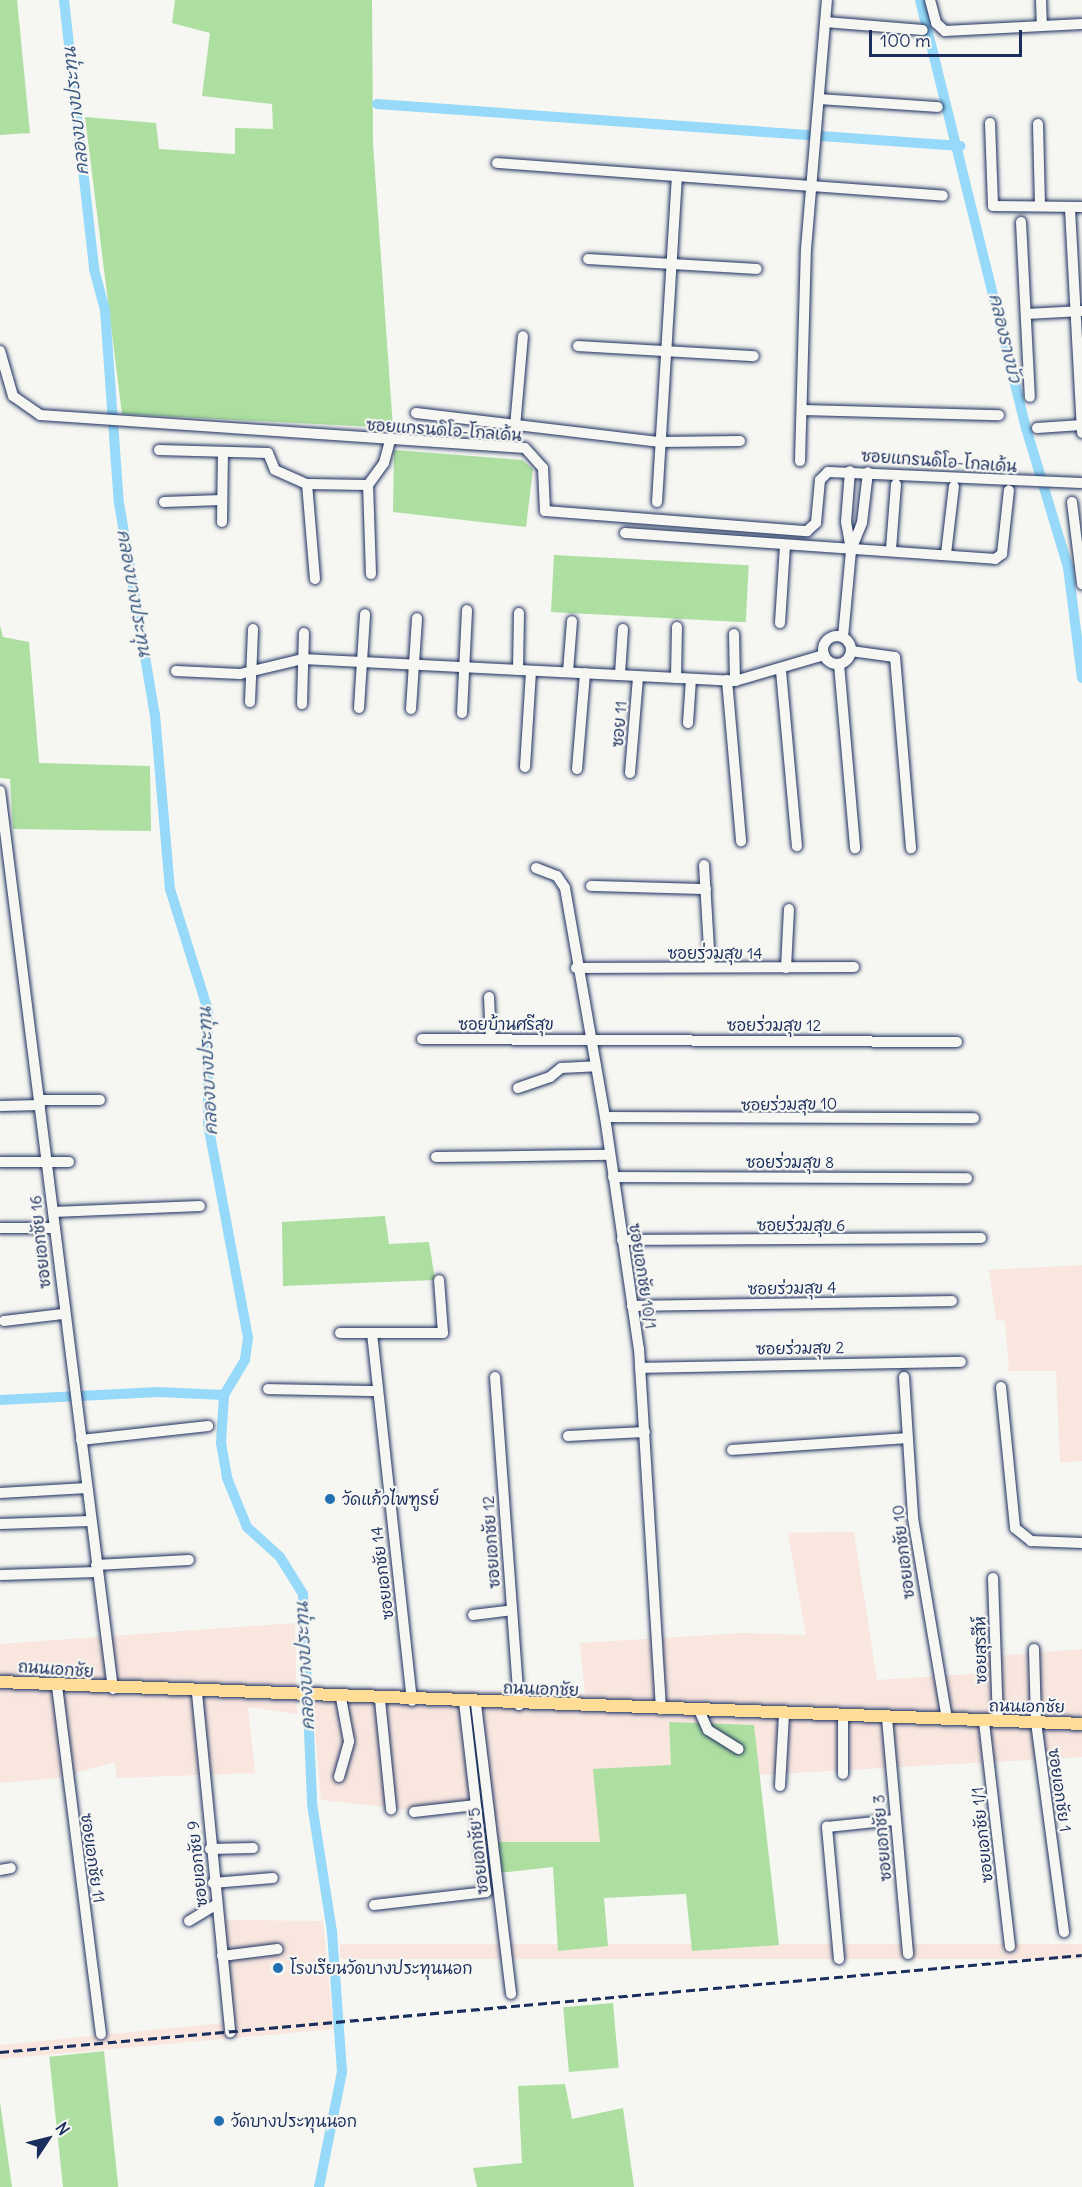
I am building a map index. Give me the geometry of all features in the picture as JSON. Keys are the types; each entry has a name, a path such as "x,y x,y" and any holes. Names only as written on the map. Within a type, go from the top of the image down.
{"main road":[{"name":"ถนนเอกชัย","path":"0,1682 197,1693 1082,1724"}],"street":[{"path":"800,461 813,188 827,0"},
{"path":"930,0 936,23 945,31 1082,24"},
{"path":"1041,0 1042,26"},
{"path":"825,22 923,30"},
{"path":"820,99 938,107"},
{"path":"990,123 993,206 1040,206 1070,209 1082,207"},
{"path":"1038,124 1040,206"},
{"path":"497,163 942,196"},
{"path":"657,502 678,177"},
{"path":"1070,209 1078,311 1082,433"},
{"path":"1021,222 1030,397"},
{"path":"588,259 757,269"},
{"path":"1026,314 1078,311"},
{"path":"515,427 523,336"},
{"path":"578,346 754,356"},
{"name":"ซอยแกรนดิโอ-โกลเด้น","path":"0,351 4,380 18,403 40,415 91,421 525,448 543,468 545,511 807,531 816,523 821,477 850,471 1032,483 1082,483"},
{"path":"802,410 999,415"},
{"path":"416,413 515,427 660,442 740,441"},
{"path":"1037,428 1082,425"},
{"path":"371,574 368,485 384,463 390,441"},
{"path":"159,450 268,453 275,470 307,484 368,485"},
{"path":"222,522 223,453"},
{"path":"850,471 846,522 851,550 843,637 851,651"},
{"path":"851,550 862,523 868,472"},
{"path":"307,484 315,579"},
{"path":"891,549 896,484"},
{"path":"946,555 954,486"},
{"path":"625,532 851,550 891,549 1000,558 1009,490"},
{"path":"164,502 222,500"},
{"path":"1072,502 1082,584"},
{"path":"780,624 785,545"},
{"path":"462,713 467,610"},
{"path":"518,670 519,613"},
{"path":"359,708 365,614"},
{"path":"411,710 417,618"},
{"path":"568,672 572,621"},
{"path":"676,678 678,627"},
{"path":"250,702 253,629"},
{"path":"620,674 623,630"},
{"path":"302,704 304,633"},
{"path":"734,634 731,681 741,841"},
{"path":"824,655 828,639 843,637"},
{"path":"851,651 839,664 855,848"},
{"path":"851,651 895,657 911,848"},
{"path":"824,655 839,664"},
{"path":"176,671 251,672 303,660 414,668 620,674 638,677 731,681 781,671 824,655"},
{"path":"525,767 531,671"},
{"path":"781,671 797,846"},
{"path":"578,770 585,674"},
{"name":"ซอย 11","path":"630,773 638,677"},
{"path":"688,723 691,679"},
{"name":"ซอยเอกชัย 16","path":"0,791 4,852 40,1103 63,1314 76,1389 90,1521 113,1689"},
{"path":"704,865 710,967"},
{"name":"ซอยเอกชัย 10/1","path":"536,868 556,876 564,888 576,968 605,1117 640,1368 661,1709"},
{"path":"591,886 706,889"},
{"path":"786,968 789,909"},
{"name":"ซอยร่วมสุข 14","path":"576,968 854,967"},
{"path":"489,998 491,1039"},
{"name":"ซอยบ้านศรีสุข","path":"423,1038 590,1038"},
{"name":"ซอยร่วมสุข 12","path":"590,1038 957,1042"},
{"path":"518,1088 550,1077 561,1068 596,1066"},
{"path":"0,1106 100,1100"},
{"name":"ซอยร่วมสุข 10","path":"605,1117 974,1118"},
{"path":"436,1157 610,1155"},
{"path":"0,1162 69,1162"},
{"name":"ซอยร่วมสุข 8","path":"613,1177 967,1178"},
{"path":"53,1212 201,1206"},
{"path":"0,1228 55,1228"},
{"name":"ซอยร่วมสุข 6","path":"622,1240 981,1238"},
{"path":"340,1333 443,1333 439,1280"},
{"name":"ซอยร่วมสุข 4","path":"632,1306 952,1301"},
{"path":"4,1321 63,1314"},
{"name":"ซอยเอกชัย 14","path":"372,1333 376,1391 412,1701"},
{"name":"ซอยร่วมสุข 2","path":"640,1368 960,1362"},
{"name":"ซอยเอกชัย 12","path":"495,1377 519,1705"},
{"name":"ซอยเอกชัย 10","path":"904,1377 907,1438 924,1603 947,1720"},
{"path":"1002,1387 1015,1528 1031,1541 1082,1543"},
{"path":"268,1389 376,1391"},
{"path":"81,1440 208,1426"},
{"path":"568,1436 645,1432"},
{"path":"732,1450 907,1438"},
{"path":"0,1493 87,1488"},
{"path":"0,1524 90,1521"},
{"path":"0,1575 189,1560"},
{"name":"ซอยสุรสีห์","path":"993,1578 998,1722"},
{"path":"472,1615 511,1610"},
{"name":"ซอยเอกชัย 1","path":"1034,1649 1036,1722 1064,1932"},
{"name":"ซอยเอกชัย 11","path":"57,1686 101,2034"},
{"name":"ซอยเอกชัย 9","path":"197,1693 213,1883 230,2032"},
{"path":"339,1777 349,1741 342,1698"},
{"path":"380,1700 392,1809"},
{"path":"374,1905 486,1892 476,1804 470,1703"},
{"name":"ซอยเอกชัย 5","path":"470,1703 511,1994"},
{"path":"699,1710 708,1730 739,1749"},
{"path":"780,1786 784,1714"},
{"path":"843,1716 843,1773"},
{"name":"ซอยเอกชัย 3","path":"887,1718 908,1954"},
{"name":"ซอยเอกชัย 1/1","path":"984,1722 1010,1946"},
{"path":"414,1812 476,1804"},
{"path":"840,1959 827,1827 895,1820"},
{"path":"210,1849 253,1848"},
{"path":"213,1883 273,1878"},
{"path":"189,1921 216,1905"},
{"path":"222,1956 278,1949"}],"shaded area":[{"path":"1082,1265 1082,1461 1060,1463 1056,1371 1009,1371 1005,1321 996,1320 989,1270"},
{"path":"854,1532 877,1680 985,1673 984,1657 1082,1649 1082,1757 758,1775 753,1725 669,1723 671,1765 600,1842 496,1842 492,1806 404,1809 321,1800 311,1687 585,1694 580,1643 743,1633 806,1635 788,1533"},
{"path":"295,1623 297,1714 248,1707 255,1773 117,1778 115,1762 57,1778 0,1783 0,1644"},
{"name":"โรงเรียนวัดบางประทุนนอก","path":"223,1920 323,1921 334,2029 0,2059 0,2045 235,2022"},
{"path":"340,1944 1082,1944 1082,1959 340,1959"}],"green space":[{"path":"0,0 17,0 30,133 0,135"},
{"path":"175,0 372,0 373,144 393,428 122,414 85,117 156,123 159,149 235,154 235,128 273,129 272,104 202,96 210,33 172,23"},
{"path":"394,450 522,460 533,469 526,527 393,512"},
{"path":"554,555 749,565 746,622 551,612"},
{"path":"0,625 3,637 29,642 39,763 150,766 151,831 13,829 10,779 0,778"},
{"path":"385,1216 389,1244 429,1242 435,1280 283,1286 282,1222"},
{"path":"669,1722 754,1725 779,1945 692,1951 686,1894 604,1898 608,1946 558,1951 553,1867 498,1873 496,1842 600,1842 593,1769 671,1765"},
{"path":"613,2003 619,2068 569,2072 563,2007"},
{"path":"104,2051 118,2187 63,2187 49,2057"},
{"path":"565,2084 572,2119 623,2108 634,2187 477,2187 473,2168 522,2163 518,2086"},
{"path":"0,2102 12,2187 0,2187"}],"waterway":[{"name":"คลองบางประทุน","path":"64,0 94,269 105,310 119,503 155,715 170,889 208,1010 208,1124 248,1338 245,1360 224,1395 221,1443 227,1478 247,1527 280,1557 303,1594 312,1804 332,1932 342,2072 319,2187"},
{"name":"คลองรางบัว","path":"920,0 1026,428 1068,567 1082,678"},
{"path":"377,104 960,146"},
{"path":"0,1400 158,1392 224,1395"}],"railway":[{"path":"0,2052 1082,1955"}],"place":[{"name":"วัดแก้วไพฑูรย์","path":"330,1499"},
{"name":"โรงเรียนวัดบางประทุนนอก","path":"278,1968"},
{"name":"วัดบางประทุนนอก","path":"219,2121"}]}
